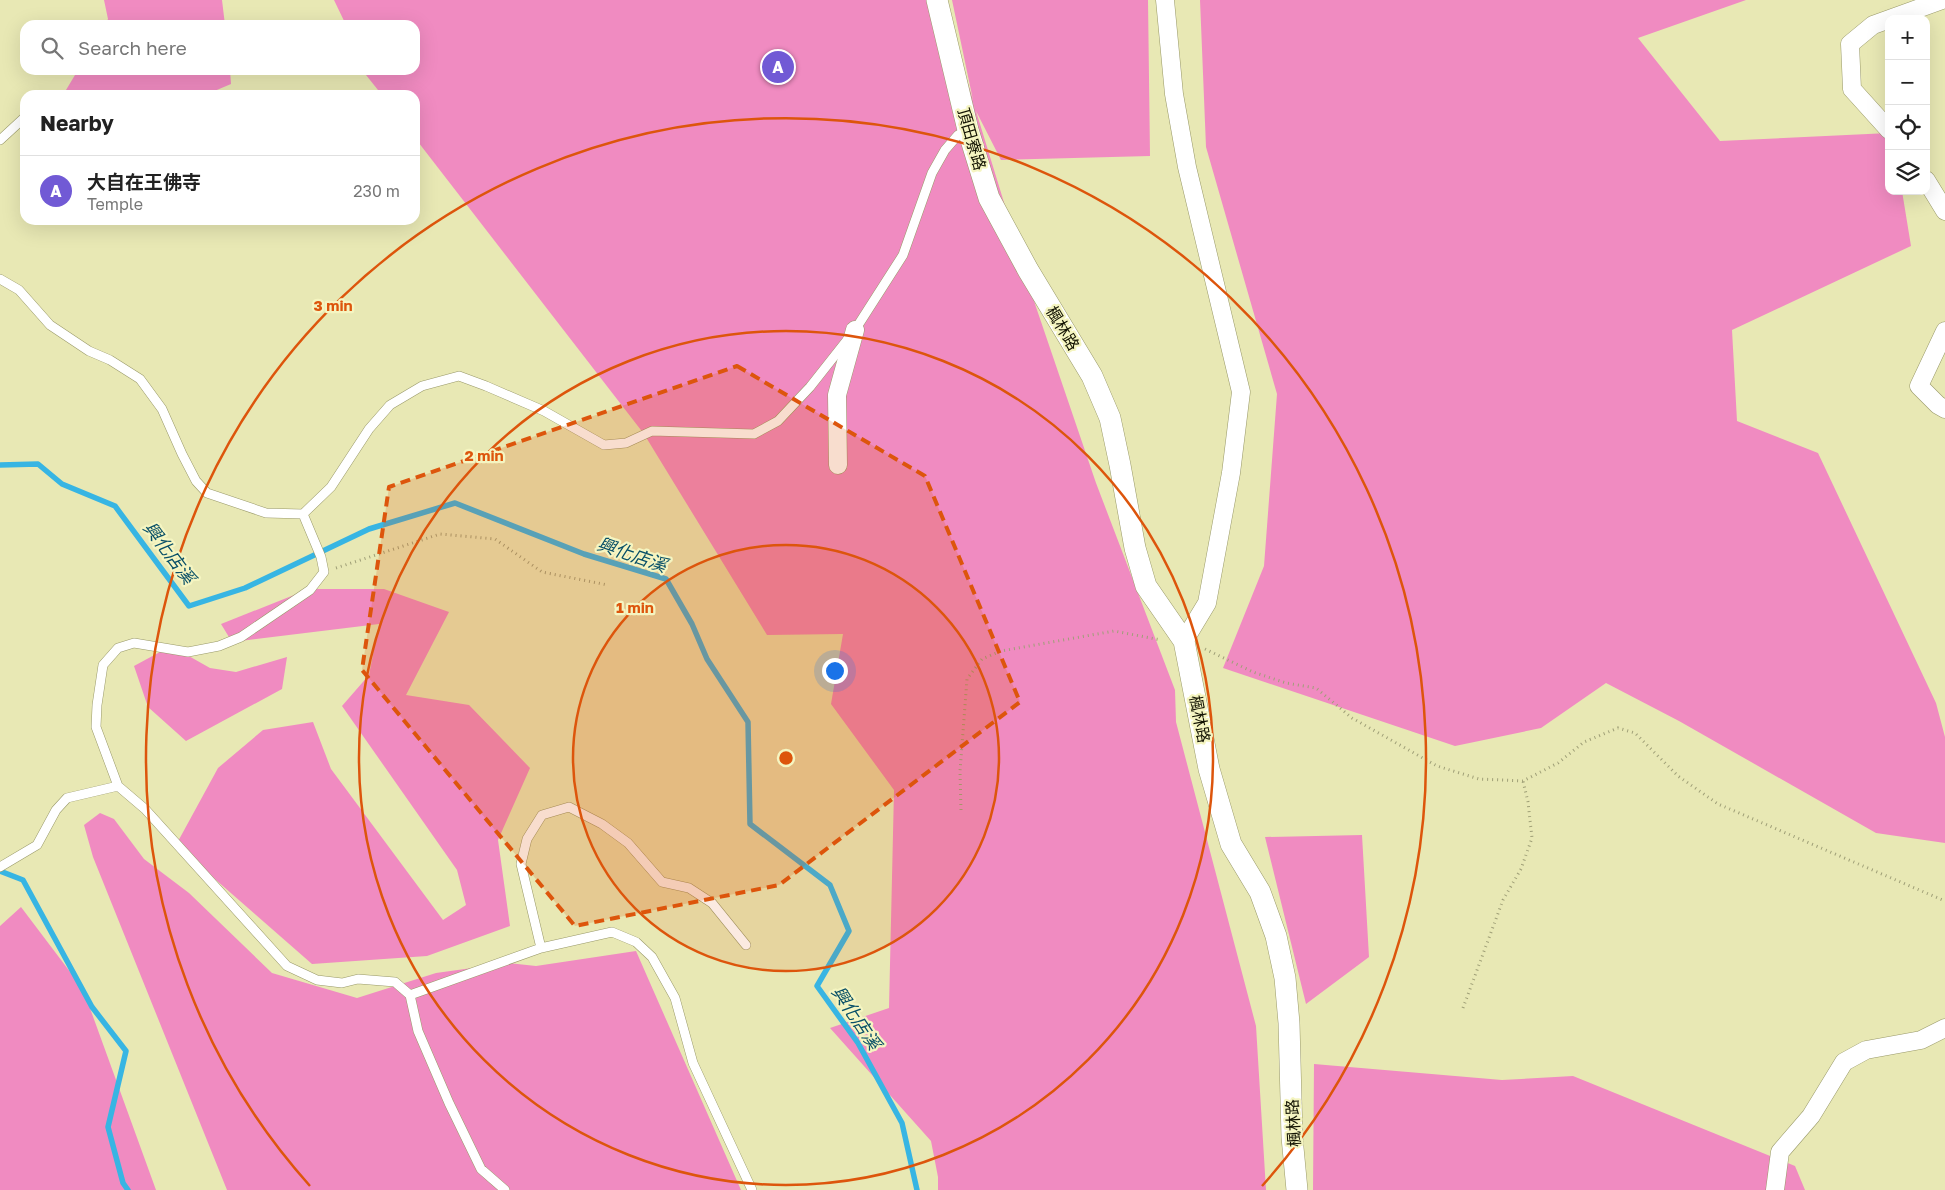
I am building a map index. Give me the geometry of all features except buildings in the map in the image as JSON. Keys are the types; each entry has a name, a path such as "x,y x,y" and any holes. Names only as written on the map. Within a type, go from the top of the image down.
{"street":[{"name":"頂田寮路","path":"937,0 968,130 989,198 1028,270"},
{"path":"1165,0 1174,94 1187,167 1241,392 1231,473 1206,604 1184,641"},
{"path":"1885,126 1852,89 1850,44 1873,24 1942,0"},
{"path":"1930,186 1945,210"},
{"name":"楓林路","path":"1028,270 1092,376 1110,418 1134,548 1146,586 1184,641 1209,769 1231,844 1260,892 1276,936 1285,978 1289,1023 1292,1136 1297,1190"},
{"path":"838,465 837,394 855,330"},
{"path":"1945,331 1919,386 1938,405 1945,408"},
{"path":"1775,1190 1780,1152 1811,1116 1844,1062 1866,1050 1922,1040 1945,1028"}],"lane":[{"path":"0,140 20,122"},
{"path":"0,279 18,290 50,325 89,351 110,360 140,379 162,409 196,481 207,493 266,513 303,514 331,488 370,429 390,405 422,386 458,376 544,411 604,445 626,443 652,431 754,434 778,421 810,387 855,330 903,255 932,173 945,150 958,135 968,130"},
{"path":"303,514 321,558 324,572 310,590 240,637 219,646 188,652 134,644 118,648 103,665 96,705 96,727 118,786 145,809 287,966 317,980 342,983 358,979 395,982 410,995 418,1032 480,1169 505,1190"},
{"path":"0,867 37,845 56,810 67,798 118,786"},
{"path":"540,948 521,864 527,839 542,815 569,808 602,824 628,843 662,882 689,888 712,903 746,945"},
{"path":"410,995 540,948 612,932 636,942 652,957 674,998 693,1063 714,1104 752,1190"}],"path":[{"path":"324,572 440,534 495,539 542,572 608,585"},
{"path":"961,810 960,770 967,679 982,659 1001,651 1114,631 1171,642 1184,641 1215,653 1253,672 1286,683 1316,688 1352,718 1437,766 1479,779 1523,781 1558,763 1584,742 1618,728 1635,733 1678,776 1718,804 1945,901"},
{"path":"1463,1008 1503,900 1521,870 1532,838 1528,802 1523,781"}],"highlighted area":[{"path":"737,366 925,476 1020,702 779,885 575,926 362,670 389,487"}],"shaded area":[{"path":"104,0 222,0 224,20 108,20"},
{"path":"334,0 943,0 973,100 952,0 1148,0 1150,156 1001,160 976,111 1036,307 1096,483 1175,690 1176,722 1256,1026 1266,1190 938,1190 938,1177 931,1141 830,1028 889,1008 894,790 831,704 843,634 767,635 644,434 420,144 420,90 378,90 366,75 420,75 420,20 344,20"},
{"path":"1200,0 1746,0 1638,38 1720,141 1885,133 1885,195 1903,195 1911,246 1732,330 1737,421 1818,453 1936,703 1945,737 1945,843 1876,833 1679,721 1606,683 1541,728 1455,746 1223,668 1264,566 1277,394 1206,147"},
{"path":"75,75 230,75 231,84 217,90 66,90"},
{"path":"309,589 384,589 449,612 406,695 469,705 530,768 498,840 510,926 427,956 312,964 176,845 218,768 263,730 313,722 331,769 443,920 466,905 457,870 342,706 369,675 379,624 232,642 221,624"},
{"path":"171,646 210,668 236,672 287,657 282,689 186,741 148,707 134,666"},
{"path":"100,813 114,819 144,859 189,893 272,973 357,998 436,973 508,963 536,966 636,951 741,1190 227,1190 93,857 84,825"},
{"path":"1362,835 1369,957 1306,1004 1265,837"},
{"path":"21,907 83,989 156,1190 0,1190 0,926"},
{"path":"1314,1064 1502,1080 1573,1076 1795,1166 1805,1190 1313,1190"}],"waterway":[{"name":"興化店溪","path":"0,465 38,464 62,484 115,506 189,606 245,588 369,529 455,503 584,554 666,579 692,624 707,659 748,722 750,824 830,885 849,931 817,986 858,1043 902,1123 917,1190"},
{"path":"0,871 23,880 92,1007 126,1051 108,1127 123,1183 128,1190"}],"place":[{"name":"大自在王佛寺","path":"778,67"}]}
